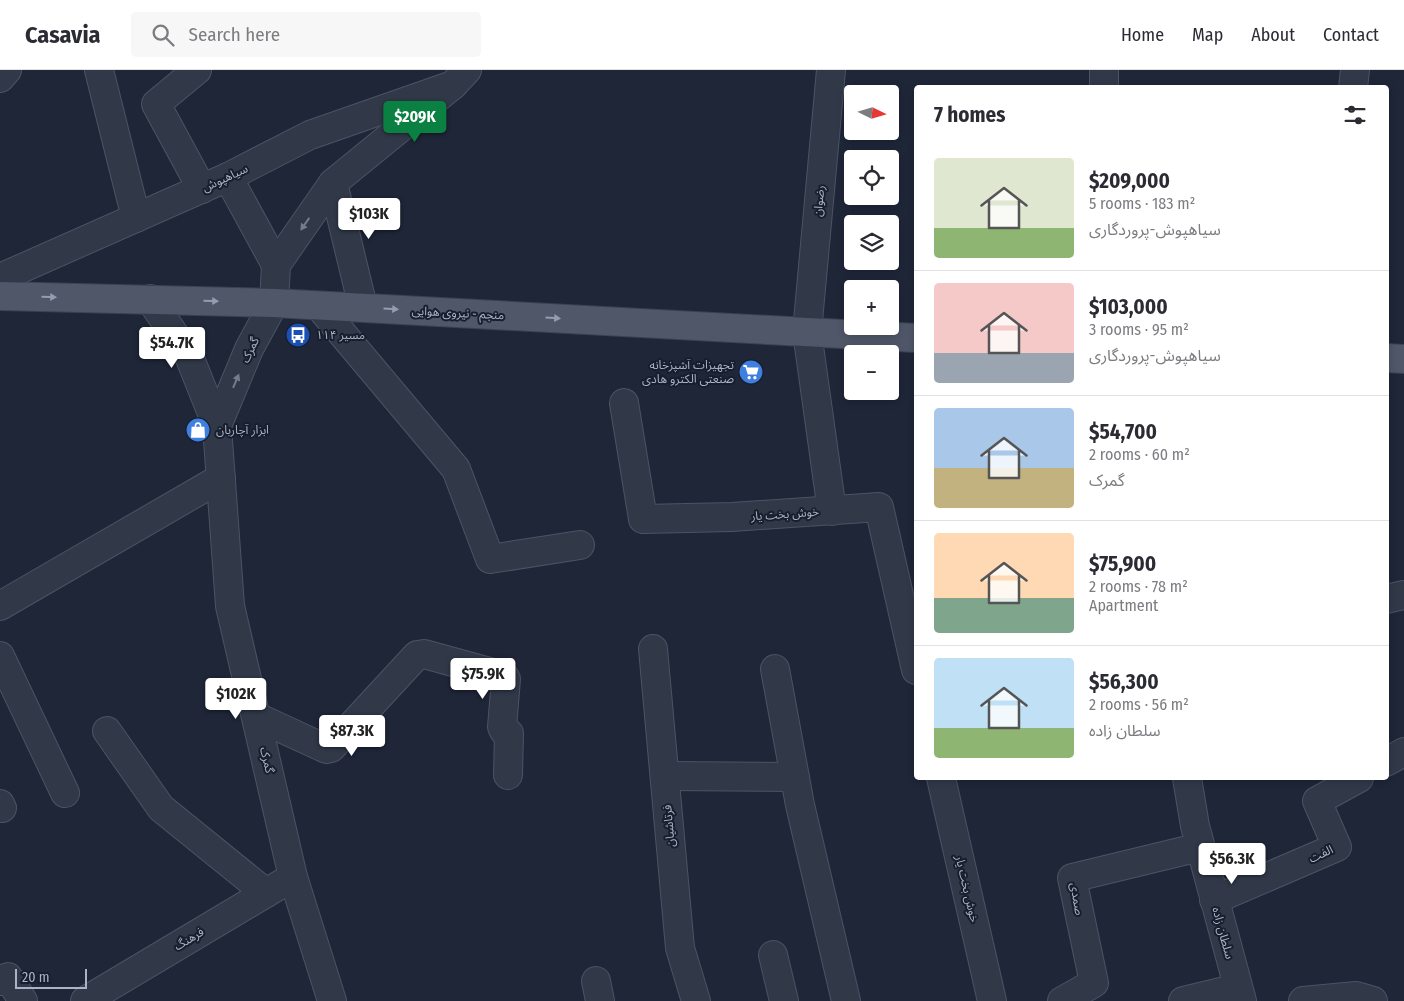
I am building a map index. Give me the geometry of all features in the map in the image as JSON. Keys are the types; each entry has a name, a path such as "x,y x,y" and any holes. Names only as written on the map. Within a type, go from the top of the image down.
{"main road":[{"name":"منجم - نیروی هوایی","path":"0,296 150,299 363,307 914,338"},
{"path":"1389,358 1404,359"}],"street":[{"path":"0,78 7,70"},
{"path":"99,70 136,218"},
{"path":"198,70 156,104 202,189"},
{"path":"1104,70 1104,85"},
{"path":"1353,85 1355,70"},
{"name":"رضوان","path":"828,71 807,332 832,511"},
{"path":"276,265 333,184 460,77"},
{"name":"سیاهپوش","path":"0,278 202,189 310,135 460,77"},
{"path":"228,177 276,265 274,303"},
{"path":"333,184 363,307"},
{"name":"گمرک","path":"150,299 190,356 217,426 230,606 293,877 332,1001"},
{"name":"گمرک","path":"217,426 250,349 274,303"},
{"path":"319,306 456,469 490,559 580,544"},
{"name":"خوش بخت یار","path":"624,403 642,519 732,517 879,508 914,661"},
{"path":"0,606 221,478"},
{"path":"1389,599 1404,595"},
{"name":"فرتاشیان","path":"653,649 680,948 696,1001"},
{"path":"257,717 327,749 331,748 417,655 424,654 504,676 506,680 502,727 504,731 510,733 508,775"},
{"path":"0,656 65,793"},
{"path":"775,669 800,805 846,1001"},
{"path":"106,731 161,808 266,894"},
{"path":"1389,760 1404,752"},
{"path":"664,776 795,777"},
{"name":"خوش بخت یار","path":"941,780 992,1001"},
{"name":"سلطان زاده","path":"1187,780 1194,826 1239,994"},
{"name":"الفت","path":"1214,900 1337,847 1317,802 1356,780"},
{"name":"صمدی","path":"1062,1001 1099,992 1072,878 1200,847"},
{"name":"فرهنگ","path":"85,1001 293,877"},
{"path":"773,955 784,1001"},
{"path":"1183,1001 1239,994"},
{"path":"1303,1001 1356,996 1373,1001"}],"place":[{"name":"مسیر ۱۱۴","path":"298,335"},
{"name":"تجهیزات آشپزخانه صنعتی الکترو هادی","path":"751,372"},
{"name":"ابزار آچاربان","path":"198,430"}]}
